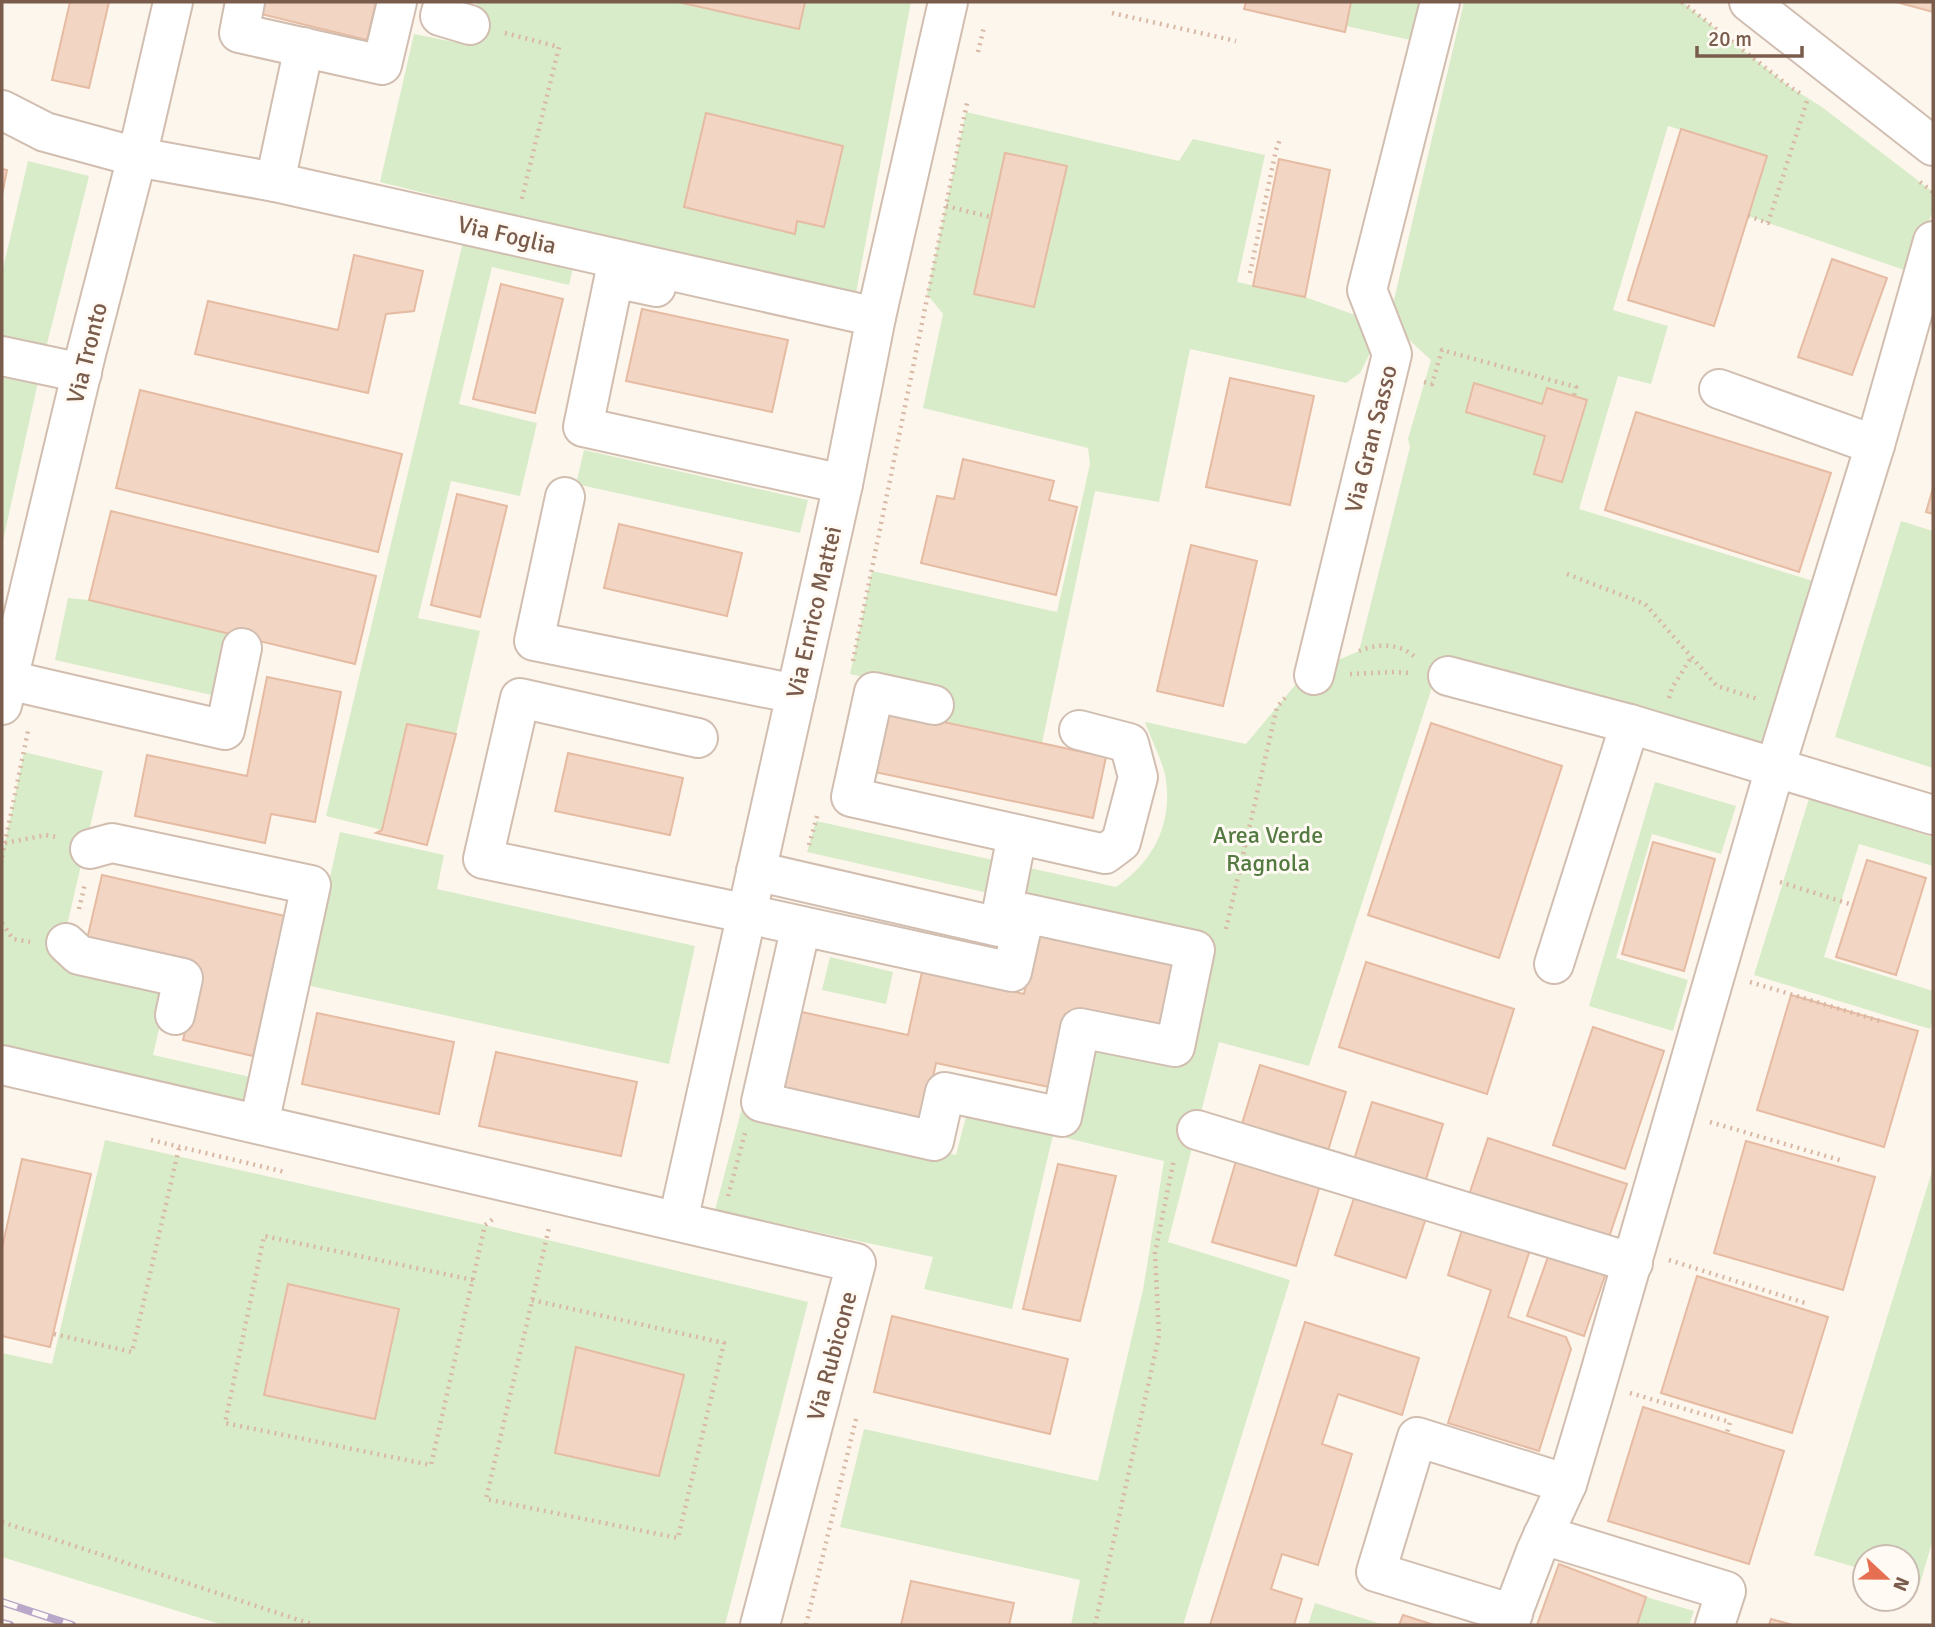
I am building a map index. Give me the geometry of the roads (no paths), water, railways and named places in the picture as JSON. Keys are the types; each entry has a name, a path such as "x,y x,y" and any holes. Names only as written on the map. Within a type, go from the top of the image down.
{"street":[{"name":"Via Tronto","path":"16,691 82,373 173,2"},
{"path":"246,2 239,33 382,65 397,2"},
{"name":"Via Enrico Mattei","path":"678,1221 842,484 876,317 948,2"},
{"name":"Via Gran Sasso","path":"1314,675 1392,354 1367,290 1440,2"},
{"path":"1749,2 1933,146"},
{"path":"275,182 304,47"},
{"name":"Via Foglia","path":"2,110 44,132 137,157 515,226 876,317"},
{"path":"1567,1484 1417,1437 1376,1572 1511,1620 1543,1535 1567,1484 1648,1261 1774,768 1875,445 1933,241"},
{"path":"819,324 614,278 583,427 842,484"},
{"path":"2,356 82,373"},
{"path":"1719,389 1875,445"},
{"path":"565,497 534,641 796,694"},
{"path":"16,691 225,730 242,648"},
{"path":"1442,676 1630,724 1933,815"},
{"path":"934,705 874,692 851,797 1105,854 1121,842 1138,777 1129,743 1079,730"},
{"path":"698,738 520,698 483,859 801,926 1012,972 1026,913 1195,950 1175,1047 1080,1028 1062,1117 945,1092 934,1141 761,1102 801,926"},
{"path":"1554,964 1630,724"},
{"path":"756,871 999,927 1017,835"},
{"path":"90,849 112,843 311,885 259,1124"},
{"path":"66,943 79,955 183,978 175,1015"},
{"path":"2,1065 678,1221"},
{"path":"1186,1144 1648,1261"},
{"name":"Via Rubicone","path":"678,1221 856,1263 760,1625"},
{"path":"1543,1535 1726,1591 1716,1625"}],"railway":[{"path":"2,1602 72,1625"},
{"path":"2,1623 10,1625"}],"park label":[{"name":"Area Verde Ragnola","path":"1268,849"}]}
